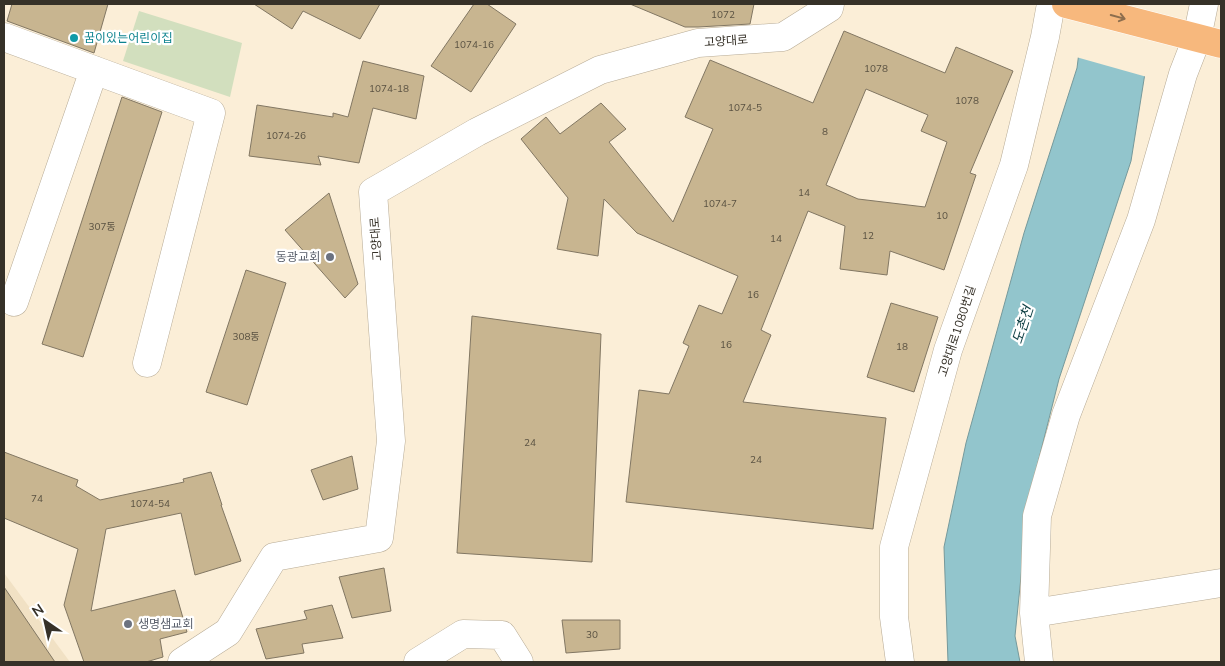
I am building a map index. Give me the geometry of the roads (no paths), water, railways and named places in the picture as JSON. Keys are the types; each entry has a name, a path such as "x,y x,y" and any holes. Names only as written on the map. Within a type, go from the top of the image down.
{"main road":[{"path":"1063,4 1209,41"}],"street":[{"name":"고양대로","path":"182,662 228,632 274,557 379,538 392,441 373,192 477,132 600,70 698,43 783,37 829,8 830,4"},
{"name":"고양대로1080번길","path":"900,662 894,617 894,547 948,350 1014,165 1045,37 1063,4"},
{"path":"1039,662 1034,613 1037,516 1066,415 1141,220 1183,74 1209,41 1204,4"},
{"path":"4,37 211,113 147,363"},
{"path":"14,302 94,70"},
{"path":"1034,613 1221,583"},
{"path":"418,662 463,634 502,635 519,662"}],"water":[{"name":"도촌천","path":"1085,4 1156,4 1131,161 1059,379 1029,498 1015,636 1020,662 948,662 944,547 966,443 1024,233 1077,68"}],"place":[{"name":"꿈이있는어린이집","path":"74,38"},
{"name":"동광교회","path":"330,257"},
{"name":"생명샘교회","path":"128,624"}]}
